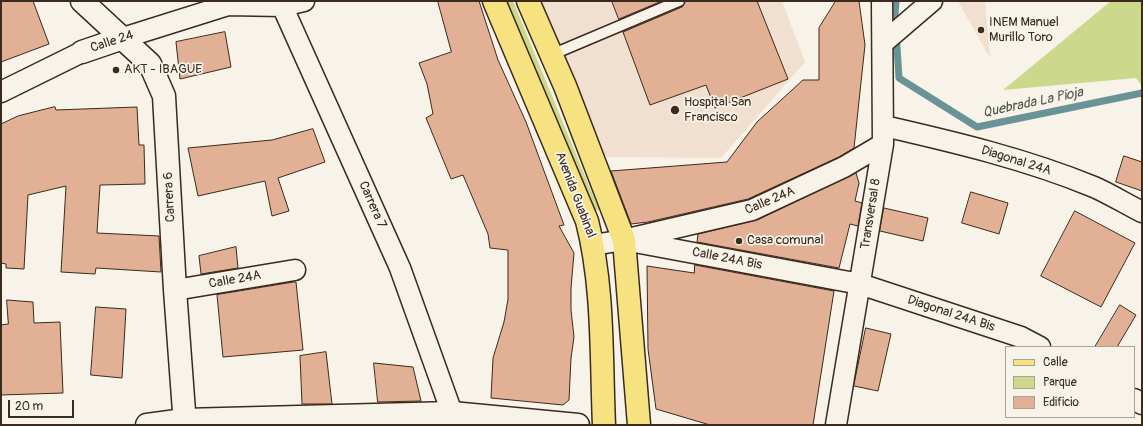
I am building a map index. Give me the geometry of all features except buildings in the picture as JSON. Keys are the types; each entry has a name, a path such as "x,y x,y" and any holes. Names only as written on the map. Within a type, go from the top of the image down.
{"main road":[{"name":"Avenida Guabinal","path":"494,1 588,221 594,245 599,299 604,425"},
{"path":"528,1 568,93 624,240 639,425"}],"street":[{"name":"Carrera 6","path":"82,1 150,64 164,96 184,422"},
{"name":"Calle 24","path":"1,92 82,52 230,3 281,4 304,1"},
{"name":"Transversal 8","path":"836,425 883,135 884,42 882,1"},
{"path":"884,42 932,1"},
{"name":"Carrera 7","path":"281,4 400,268 452,413"},
{"name":"Calle 24A","path":"624,240 752,210 844,167 883,135"},
{"name":"Diagonal 24A","path":"883,135 953,142 1025,163 1094,187 1142,212"},
{"name":"Calle 24A Bis","path":"594,245 624,240 860,284"},
{"name":"Calle 24A","path":"175,290 294,270"},
{"name":"Diagonal 24A Bis","path":"860,284 1021,336 1038,346"},
{"path":"147,425 184,422 452,413 578,425"}],"lane":[{"path":"551,55 679,1"}],"shaded area":[{"name":"Hospital San Francisco","path":"541,1 782,1 805,62 721,158 606,157"},
{"name":"INEM Manuel Murillo Toro","path":"958,1 985,1 990,58"}],"green space":[{"path":"505,1 513,1 599,210 591,212"},
{"path":"1111,1 1142,1 1142,86 1136,78 1003,90"}],"waterway":[{"name":"Quebrada La Pioja","path":"896,1 895,15 899,78 977,127 1142,93"}],"place":[{"name":"INEM Manuel Murillo Toro","path":"981,30"},
{"name":"AKT - IBAGUE","path":"116,70"},
{"name":"Hospital San Francisco","path":"675,110"},
{"name":"Casa comunal","path":"739,241"}]}
